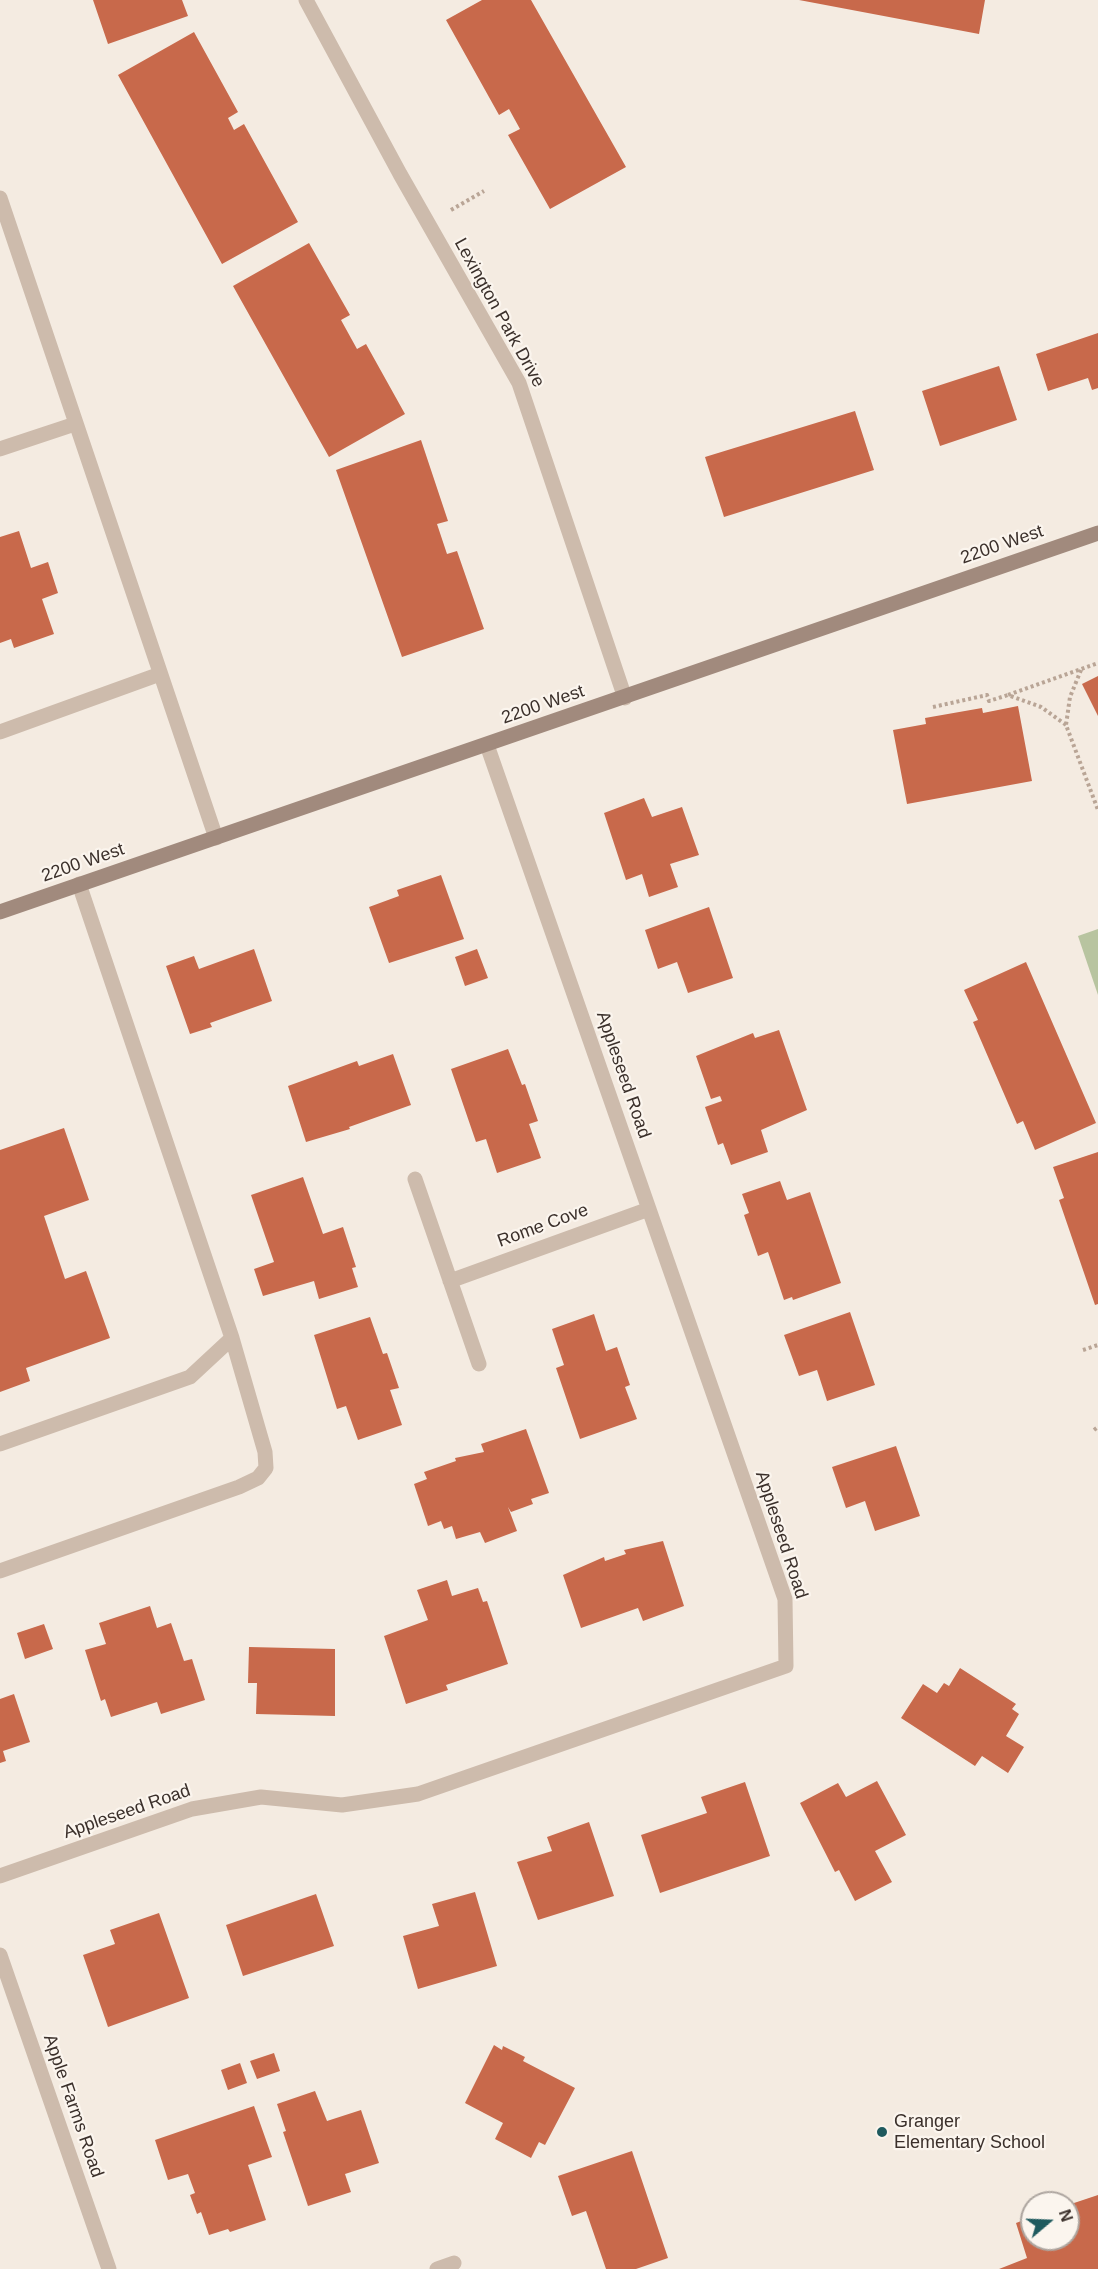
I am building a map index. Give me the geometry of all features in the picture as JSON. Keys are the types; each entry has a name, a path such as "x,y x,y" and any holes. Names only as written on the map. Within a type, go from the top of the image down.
{"street":[{"name":"Lexington Park Drive","path":"306,0 428,224 519,383 625,698"},
{"path":"0,198 216,838"},
{"path":"0,449 75,424"},
{"name":"2200 West","path":"0,912 1098,533"},
{"path":"0,732 160,674"},
{"name":"Appleseed Road","path":"0,1876 192,1809 261,1797 342,1805 418,1794 786,1666 784,1599 487,745"},
{"path":"0,1571 240,1487 258,1478 266,1468 265,1452 232,1338 79,884"},
{"path":"415,1179 479,1364"},
{"name":"Rome Cove","path":"450,1281 649,1209"},
{"path":"0,1443 190,1377 232,1338"},
{"name":"Apple Farms Road","path":"0,1955 109,2269"},
{"path":"437,2269 454,2263"}],"path":[{"path":"428,224 484,191"},
{"path":"933,707 987,695 989,701 1098,663"},
{"path":"1082,669 1070,697 1066,726 1098,810"},
{"path":"1008,695 1041,707 1066,726"},
{"path":"1083,1350 1098,1345"}],"green space":[{"path":"1098,929 1098,995 1078,936"}],"building":[{"path":"93,0 182,0 188,16 108,44"},
{"path":"482,0 531,0 626,167 550,209 508,135 520,129 509,109 499,115 446,20"},
{"path":"799,0 985,0 979,34"},
{"path":"194,32 238,112 228,118 234,130 244,124 298,222 222,264 118,75"},
{"path":"309,243 350,315 341,320 357,349 366,344 405,414 329,457 233,286"},
{"path":"1098,333 1098,388 1092,390 1088,378 1048,391 1036,354"},
{"path":"999,366 1017,420 940,446 922,391"},
{"path":"855,411 874,470 724,517 705,457"},
{"path":"421,440 448,521 437,524 447,554 457,551 484,629 402,657 336,470"},
{"path":"19,531 31,568 48,562 58,593 42,599 54,634 14,648 11,639 0,643 0,537"},
{"path":"1098,676 1098,716 1082,684"},
{"path":"1018,706 1032,781 907,804 893,730 926,724 925,718 982,708 983,713"},
{"path":"644,798 652,817 682,807 699,855 670,864 678,887 649,897 642,874 626,880 604,813"},
{"path":"441,875 464,939 389,963 369,907 399,896 397,890"},
{"path":"709,907 733,978 688,993 677,962 658,969 645,930"},
{"path":"254,949 272,1001 210,1023 212,1027 190,1034 166,966 194,956 199,969"},
{"path":"477,949 488,978 465,986 455,957"},
{"path":"1026,962 1096,1123 1035,1150 1023,1121 1017,1124 973,1022 978,1020 964,990"},
{"path":"779,1030 807,1110 761,1130 768,1152 731,1165 723,1143 718,1145 705,1107 722,1101 720,1096 711,1099 696,1056 753,1033 755,1038"},
{"path":"508,1049 522,1085 525,1084 538,1121 529,1124 541,1158 497,1173 486,1139 476,1142 451,1069"},
{"path":"393,1054 411,1105 349,1127 350,1129 306,1142 288,1086 357,1061 359,1066"},
{"path":"64,1128 89,1200 44,1216 65,1279 86,1271 110,1338 26,1368 30,1381 0,1392 0,1150"},
{"path":"1098,1152 1098,1304 1095,1305 1059,1200 1064,1198 1053,1167"},
{"path":"303,1177 323,1234 343,1227 356,1267 352,1268 358,1287 319,1299 314,1281 263,1296 254,1269 274,1262 251,1195"},
{"path":"780,1181 787,1200 810,1192 841,1283 793,1300 792,1297 784,1300 768,1252 758,1256 744,1215 749,1213 742,1194"},
{"path":"850,1312 875,1385 827,1401 817,1370 799,1376 784,1335"},
{"path":"594,1314 606,1351 617,1347 630,1385 625,1387 637,1419 580,1439 556,1368 564,1365 552,1329"},
{"path":"370,1317 383,1354 387,1353 399,1388 390,1390 402,1425 358,1440 346,1406 337,1409 314,1335"},
{"path":"526,1429 549,1493 531,1499 533,1504 511,1512 508,1507 517,1531 485,1543 480,1532 456,1539 452,1526 444,1529 441,1521 428,1526 414,1484 427,1479 424,1472 456,1461 455,1458 484,1452 481,1444"},
{"path":"896,1446 920,1516 875,1531 865,1501 846,1508 832,1467"},
{"path":"663,1541 684,1606 643,1621 638,1608 581,1628 563,1575 604,1557 605,1561 626,1554 624,1550"},
{"path":"447,1580 452,1596 478,1588 483,1602 487,1601 508,1664 446,1685 448,1690 406,1704 384,1636 428,1620 417,1590"},
{"path":"150,1606 157,1628 171,1623 184,1661 192,1659 205,1700 161,1714 157,1702 111,1717 105,1699 101,1701 85,1650 106,1644 99,1623"},
{"path":"44,1624 53,1649 25,1659 17,1633"},
{"path":"249,1647 335,1649 335,1716 256,1714 257,1683 248,1683"},
{"path":"960,1668 1016,1704 1012,1709 1019,1714 1006,1736 1024,1747 1008,1773 982,1756 975,1766 901,1718 923,1684 937,1693 944,1683 949,1686"},
{"path":"14,1694 30,1742 3,1751 6,1761 0,1763 0,1699"},
{"path":"877,1781 906,1835 875,1851 892,1882 855,1901 839,1870 835,1872 800,1803 838,1783 846,1797"},
{"path":"745,1782 770,1856 660,1893 641,1835 707,1813 701,1797"},
{"path":"589,1822 614,1896 538,1920 517,1862 552,1851 547,1837"},
{"path":"475,1892 497,1966 418,1989 403,1936 439,1926 432,1904"},
{"path":"316,1894 334,1946 243,1976 226,1925"},
{"path":"159,1913 189,1998 108,2027 83,1955 115,1944 110,1930"},
{"path":"494,2045 502,2050 503,2046 525,2057 523,2061 575,2088 545,2145 539,2142 531,2158 495,2139 503,2123 465,2103"},
{"path":"274,2053 280,2071 257,2079 250,2061"},
{"path":"240,2063 247,2083 228,2090 221,2070"},
{"path":"315,2091 327,2121 361,2110 379,2163 345,2174 351,2192 308,2206 283,2132 286,2131 277,2104"},
{"path":"254,2106 272,2157 248,2165 266,2220 230,2232 228,2229 209,2235 201,2212 197,2214 190,2195 195,2193 188,2174 168,2180 155,2140"},
{"path":"632,2151 668,2258 636,2269 606,2269 586,2211 572,2216 558,2176"},
{"path":"1098,2195 1098,2269 999,2269 1027,2258 1025,2251 1080,2251 1080,2201"},
{"path":"1020,2222 1020,2236 1016,2223"}],"place":[{"name":"Granger Elementary School","path":"882,2132"}]}
